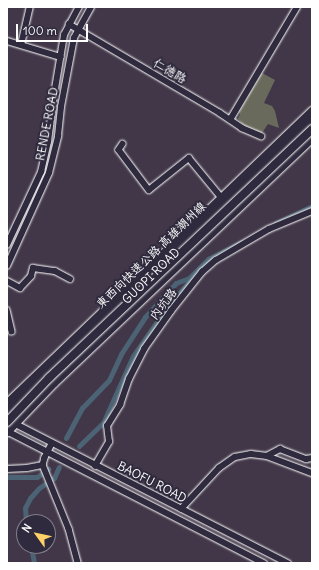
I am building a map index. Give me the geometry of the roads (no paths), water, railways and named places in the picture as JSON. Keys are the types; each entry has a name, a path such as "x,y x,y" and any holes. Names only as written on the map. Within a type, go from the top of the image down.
{"highway":[{"name":"東西向快速公路 高雄潮州線","path":"7,411 44,373 312,118"},
{"name":"東西向快速公路 高雄潮州線","path":"10,422 49,378 312,129"}],"main road":[{"name":"GUOPI ROAD","path":"7,402 312,110"},
{"name":"GUOPI ROAD","path":"7,432 10,422 54,383 312,138"}],"street":[{"path":"21,45 30,7"},
{"name":"RENDE ROAD","path":"7,245 41,172 48,142 52,107 64,35 79,7"},
{"name":"RENDE ROAD","path":"7,266 48,173 58,136 61,107 74,38 91,7"},
{"path":"230,120 297,7"},
{"name":"仁德路","path":"69,24 242,128 261,136"},
{"path":"7,41 61,57"},
{"path":"123,144 119,150 150,190 189,158 221,196"},
{"name":"內坑路","path":"95,466 109,442 107,426 120,405 129,379 144,349 171,311 199,276 209,265 242,244 269,229 312,211"},
{"path":"7,281 20,288 31,276 33,268 54,271 70,279"},
{"path":"7,310 12,332"},
{"name":"BAOFU ROAD","path":"10,422 288,563"},
{"name":"BAOFU ROAD","path":"7,432 264,563"},
{"path":"52,444 44,467 69,529 78,563"},
{"path":"267,456 280,449 306,459 312,458"},
{"path":"181,509 226,462 235,457 251,454 267,456 312,473"},
{"path":"7,469 44,467"}],"waterway":[{"path":"276,223 312,206"},
{"path":"79,446 103,423 133,356 167,307 188,283 189,278 208,259 241,242"},
{"path":"66,438 82,408 109,380 121,354 145,317 176,283 189,278"},
{"path":"25,514 25,508 30,498 39,488 54,478 59,467"},
{"path":"7,477 37,477 48,469"},
{"path":"32,554 34,563"}]}
